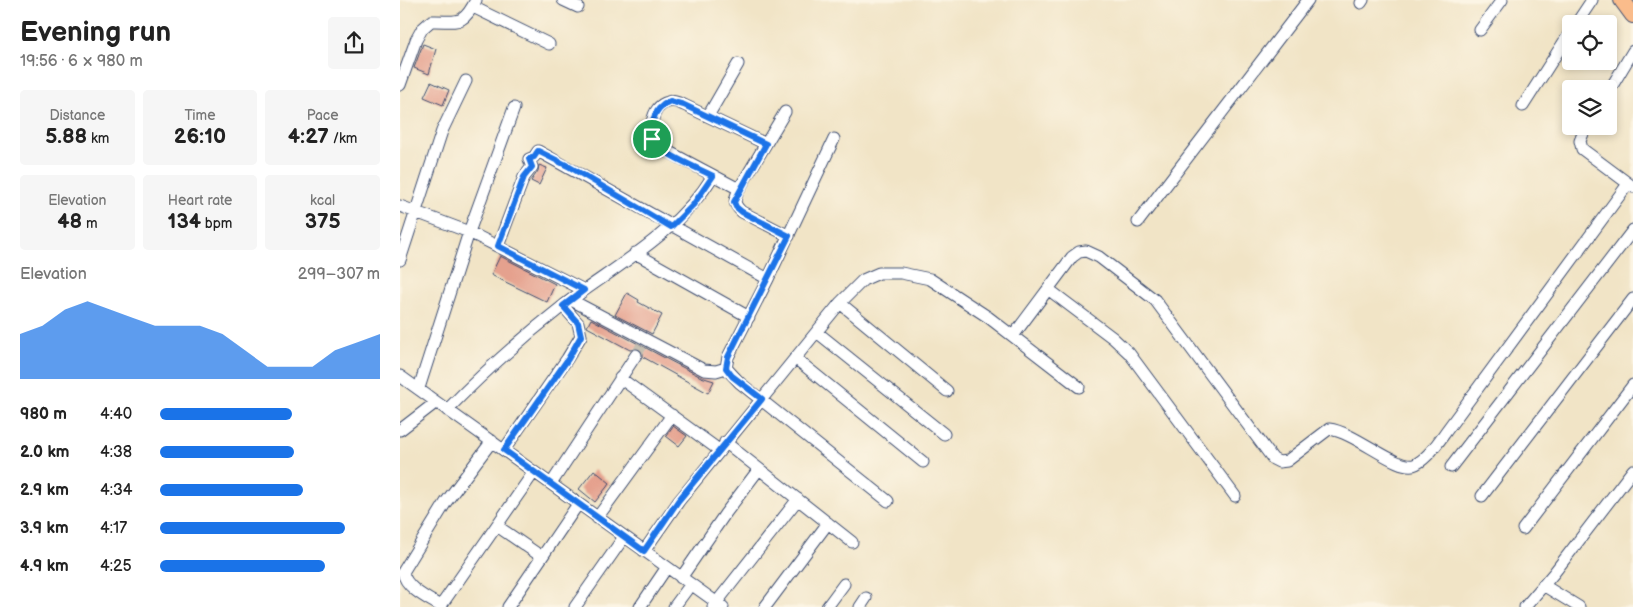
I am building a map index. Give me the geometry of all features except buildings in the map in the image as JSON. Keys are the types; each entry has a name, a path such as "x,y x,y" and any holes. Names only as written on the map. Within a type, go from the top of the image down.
{"highway":[{"path":"1622,0 1633,15"}],"street":[{"path":"563,0 578,7"},
{"path":"1138,222 1308,0"},
{"path":"1480,30 1502,0"},
{"path":"1582,15 1592,0"},
{"path":"400,85 422,29 430,21 452,23 462,20 474,4 550,44"},
{"path":"1523,106 1562,45"},
{"path":"1616,80 1633,51"},
{"path":"708,116 738,64"},
{"path":"400,260 442,131 466,81"},
{"path":"739,190 658,146 652,139 650,130 661,105 670,101 708,116 766,144"},
{"path":"419,388 469,232 514,108"},
{"path":"785,112 739,190 734,202 736,207 789,236"},
{"path":"1013,336 1072,256 1086,251 1099,257 1142,289 1167,314 1273,459 1279,462 1287,461 1329,429 1348,434 1396,463 1407,466 1416,464 1425,457 1442,437 1630,185 1582,149 1580,141 1582,135"},
{"path":"834,139 789,236 728,357 726,368 732,376 839,464 888,501"},
{"path":"498,246 524,177 532,167 529,159 534,157 538,151 568,166 671,227 768,279"},
{"path":"447,410 466,390 567,303 671,227 693,205 713,176"},
{"path":"400,206 469,232 584,290"},
{"path":"1451,467 1633,230"},
{"path":"635,253 749,317"},
{"path":"644,551 678,501 722,446 818,333 840,303 863,280 879,274 901,273 930,279 1013,336 1079,387"},
{"path":"1048,289 1129,353 1235,496"},
{"path":"1482,496 1633,300"},
{"path":"567,303 704,370 716,371 726,368"},
{"path":"504,450 568,359 581,336 578,323 567,303"},
{"path":"840,303 947,390"},
{"path":"818,333 944,434"},
{"path":"551,484 636,355"},
{"path":"795,358 923,462"},
{"path":"400,376 686,581 718,606 798,500"},
{"path":"620,378 672,415 759,469 852,542"},
{"path":"1523,529 1633,385"},
{"path":"400,442 402,428 435,402"},
{"path":"597,518 672,415"},
{"path":"492,441 446,502 403,572 404,579 409,585 441,607 534,472"},
{"path":"674,607 686,581 725,514 759,469"},
{"path":"1525,607 1633,470"},
{"path":"508,607 578,504"},
{"path":"766,607 828,523"},
{"path":"497,526 542,557"},
{"path":"575,607 624,537"},
{"path":"640,607 666,567"},
{"path":"827,607 844,584"},
{"path":"1543,585 1579,607"}],"tunnel":[{"path":"636,355 644,342"}],"route":[{"path":"670,101 684,105 766,144 734,202 736,207 742,212 789,236 728,357 726,368 732,376 762,399 678,501 644,551 504,450 568,359 581,336 581,328 578,323 563,306 584,290 498,246 524,177 532,167 529,159 534,157 538,151 568,166 671,227 693,205 713,176 669,153 658,146 652,139 650,130 654,117 661,105 670,101"}]}
